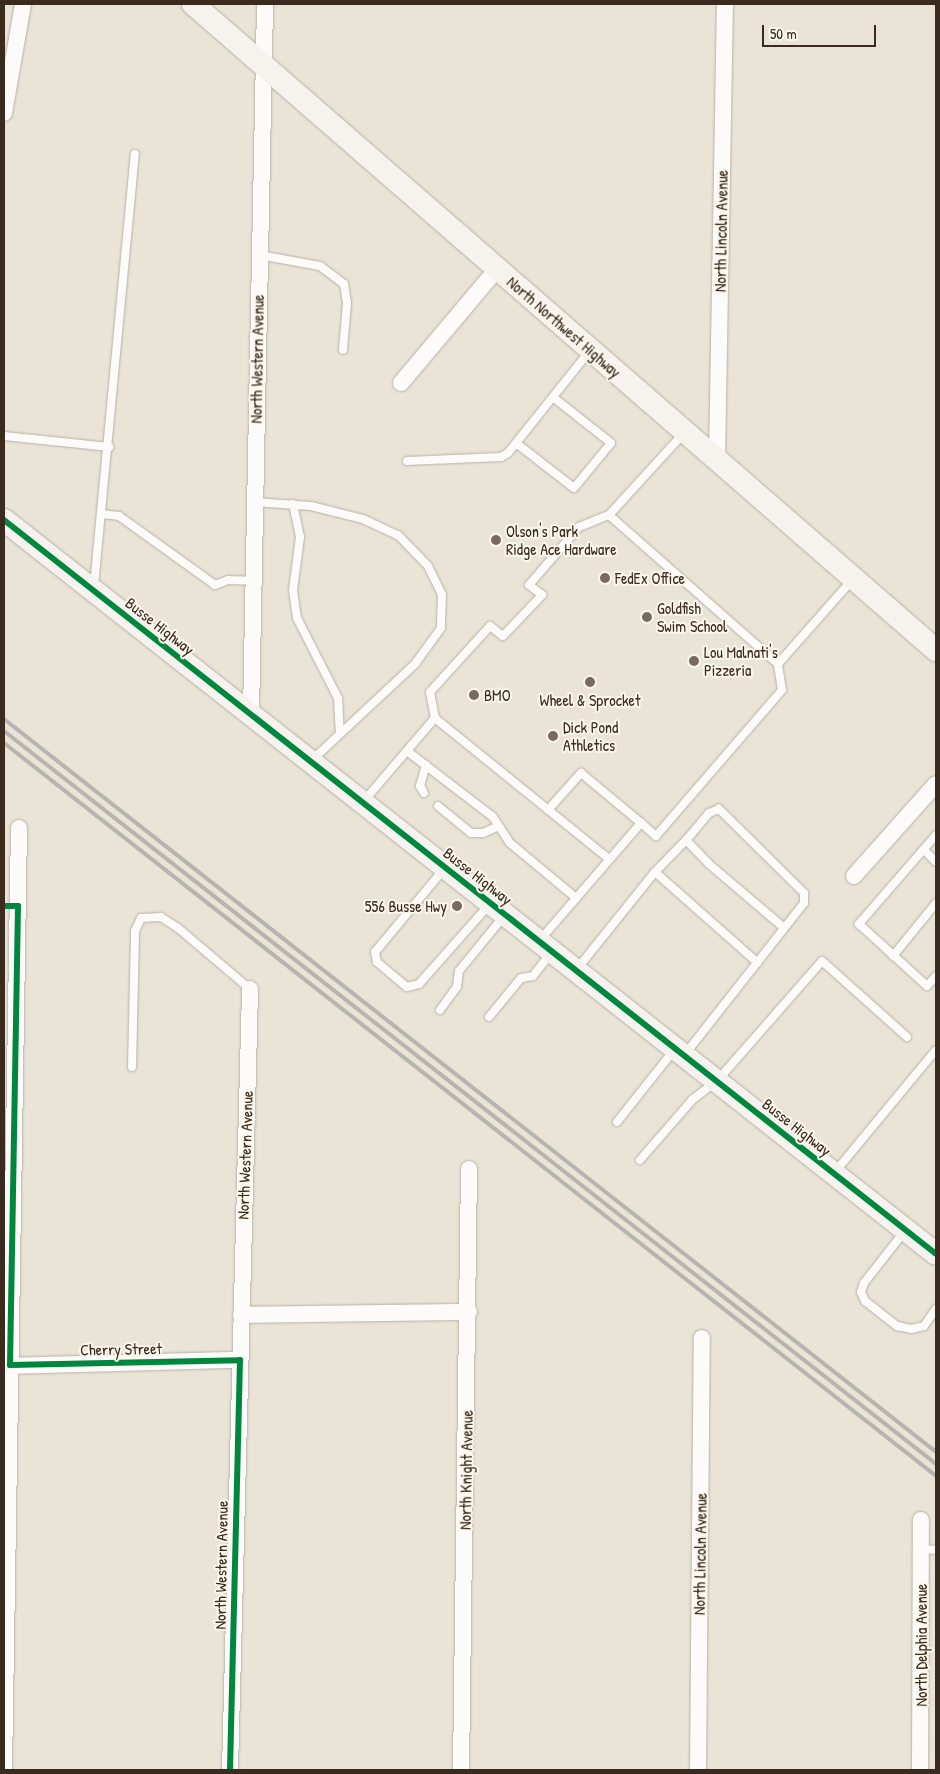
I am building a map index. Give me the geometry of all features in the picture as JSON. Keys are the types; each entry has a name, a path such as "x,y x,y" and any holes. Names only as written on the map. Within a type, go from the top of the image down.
{"main road":[{"name":"North Northwest Highway","path":"193,4 936,650"},
{"name":"Busse Highway","path":"4,520 936,1254"}],"street":[{"path":"4,113 22,4"},
{"name":"North Western Avenue","path":"251,714 252,581 265,4"},
{"name":"North Lincoln Avenue","path":"716,459 725,4"},
{"path":"401,383 498,269"},
{"path":"854,876 936,784"},
{"path":"4,1770 11,906 19,828"},
{"name":"North Western Avenue","path":"230,1770 250,989"},
{"name":"North Knight Avenue","path":"461,1770 470,1169"},
{"path":"241,1315 469,1312"},
{"name":"North Lincoln Avenue","path":"698,1770 702,1338"},
{"name":"Cherry Street","path":"7,1366 240,1360"},
{"name":"North Delphia Avenue","path":"920,1770 929,1549 921,1520"}],"lane":[{"path":"93,591 109,447 135,154"},
{"path":"259,255 320,266 344,284 347,303 343,350"},
{"path":"407,461 501,457 516,442 590,350"},
{"path":"516,442 574,488 580,481 611,443 553,397"},
{"path":"609,859 435,718 430,692 490,626 503,636 542,595 529,585 579,527 609,515 685,432"},
{"path":"4,436 109,447"},
{"path":"254,502 293,504 363,519 398,534 428,566 442,595 442,628 415,664 340,731 310,761"},
{"path":"293,504 300,537 293,590 297,618 338,698 340,731"},
{"path":"101,514 119,516 215,585 228,580 252,581"},
{"path":"548,810 581,773 656,836 782,690 778,664 609,515"},
{"path":"778,664 853,578"},
{"path":"363,802 435,718"},
{"path":"407,750 493,817 510,843 576,898"},
{"path":"424,794 420,786 426,765"},
{"path":"438,806 471,833 482,833 499,826"},
{"path":"575,970 655,872 709,813 719,809 804,893 804,903 782,927 779,938 617,1122"},
{"path":"489,1017 521,978 533,976 545,946 576,898 641,823"},
{"path":"936,835 859,924 927,986 936,976"},
{"path":"686,840 709,864 782,927"},
{"path":"924,850 936,862"},
{"path":"445,868 375,952 377,962 407,987 419,984 498,909"},
{"path":"655,872 758,963"},
{"path":"893,956 936,903"},
{"path":"440,1010 457,987 459,971 498,909"},
{"path":"132,1067 134,931 141,918 161,917 178,928 250,989"},
{"path":"640,1160 693,1099 717,1081 822,962 907,1037"},
{"path":"834,1173 936,1050"},
{"path":"906,1230 864,1284 862,1292 865,1300 897,1326 912,1329 924,1326 936,1309"}],"railway":[{"path":"4,719 936,1452"},
{"path":"4,731 936,1464"},
{"path":"4,743 936,1476"}],"cycle path":[{"path":"4,520 936,1254"},
{"path":"4,906 18,906 10,1365 240,1360 230,1770"}],"place":[{"name":"Olson's Park Ridge Ace Hardware","path":"496,540"},
{"name":"FedEx Office","path":"605,578"},
{"name":"Goldfish Swim School","path":"647,617"},
{"name":"Lou Malnati's Pizzeria","path":"694,661"},
{"name":"Wheel & Sprocket","path":"590,682"},
{"name":"BMO","path":"474,695"},
{"name":"Dick Pond Athletics","path":"553,736"},
{"name":"556 Busse Hwy","path":"457,906"}]}
